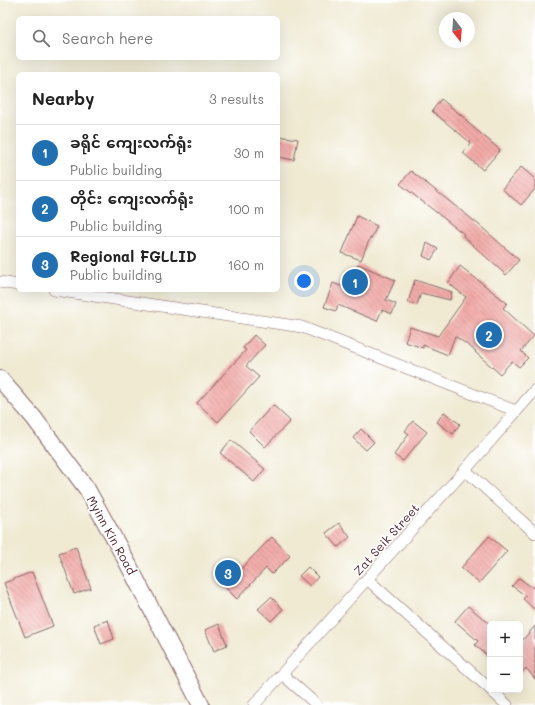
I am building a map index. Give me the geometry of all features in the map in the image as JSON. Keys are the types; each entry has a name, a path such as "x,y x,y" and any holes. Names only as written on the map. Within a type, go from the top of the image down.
{"street":[{"path":"0,282 16,285"},
{"path":"67,292 302,327 516,411"},
{"name":"Myinn Kin Road","path":"0,379 34,418 87,489 202,705"},
{"name":"Zat Seik Street","path":"254,705 535,390"},
{"path":"465,470 535,533"},
{"path":"367,580 487,687"},
{"path":"282,674 317,705"},
{"path":"494,693 508,705"}],"building":[{"path":"441,99 500,150 483,170 463,153 471,143 432,111"},
{"path":"280,136 298,139 294,160 280,157"},
{"path":"521,167 535,179 535,189 521,205 502,189"},
{"path":"411,171 478,224 519,260 506,275 463,236 464,234 400,184"},
{"path":"357,216 377,226 371,239 370,238 361,260 342,253"},
{"path":"427,243 438,249 431,260 423,256"},
{"path":"358,264 395,280 386,300 396,304 392,314 382,310 377,321 338,305 336,311 324,307 333,283 348,289"},
{"path":"460,266 507,303 503,308 534,336 521,351 528,358 519,367 512,361 500,374 475,352 476,351 455,336 448,355 423,345 423,348 405,342 410,327 438,336 466,297 448,283"},
{"path":"415,280 452,292 450,300 421,293 417,305 408,302"},
{"path":"254,335 265,345 246,366 259,377 218,422 197,403 246,350 243,348"},
{"path":"273,405 290,421 265,447 249,431"},
{"path":"444,412 460,424 453,434 437,422"},
{"path":"413,421 427,432 403,461 394,455 409,434 405,431"},
{"path":"361,429 374,442 366,450 353,438"},
{"path":"231,440 265,469 254,482 220,453"},
{"path":"339,523 350,537 338,547 326,533"},
{"path":"489,536 507,551 479,583 461,568"},
{"path":"272,537 290,556 272,574 266,568 237,599 224,586"},
{"path":"76,547 91,588 74,594 59,553"},
{"path":"308,567 318,577 310,586 299,576"},
{"path":"32,572 53,626 25,637 4,583"},
{"path":"519,578 533,588 535,585 535,610 523,599 526,596 512,586"},
{"path":"271,597 283,609 271,621 258,609"},
{"path":"468,606 487,622 487,655 475,645 478,641 455,621"},
{"path":"108,620 114,639 101,644 94,625"},
{"path":"219,624 227,645 214,651 205,630"},
{"path":"535,626 535,679 526,668 523,672 523,640"}],"place":[{"name":"ခရိုင် ကျေးလက်ရုံး","path":"355,282"},
{"name":"တိုင်း ကျေးလက်ရုံး","path":"489,335"},
{"name":"Regional FGLLID","path":"228,573"}]}
